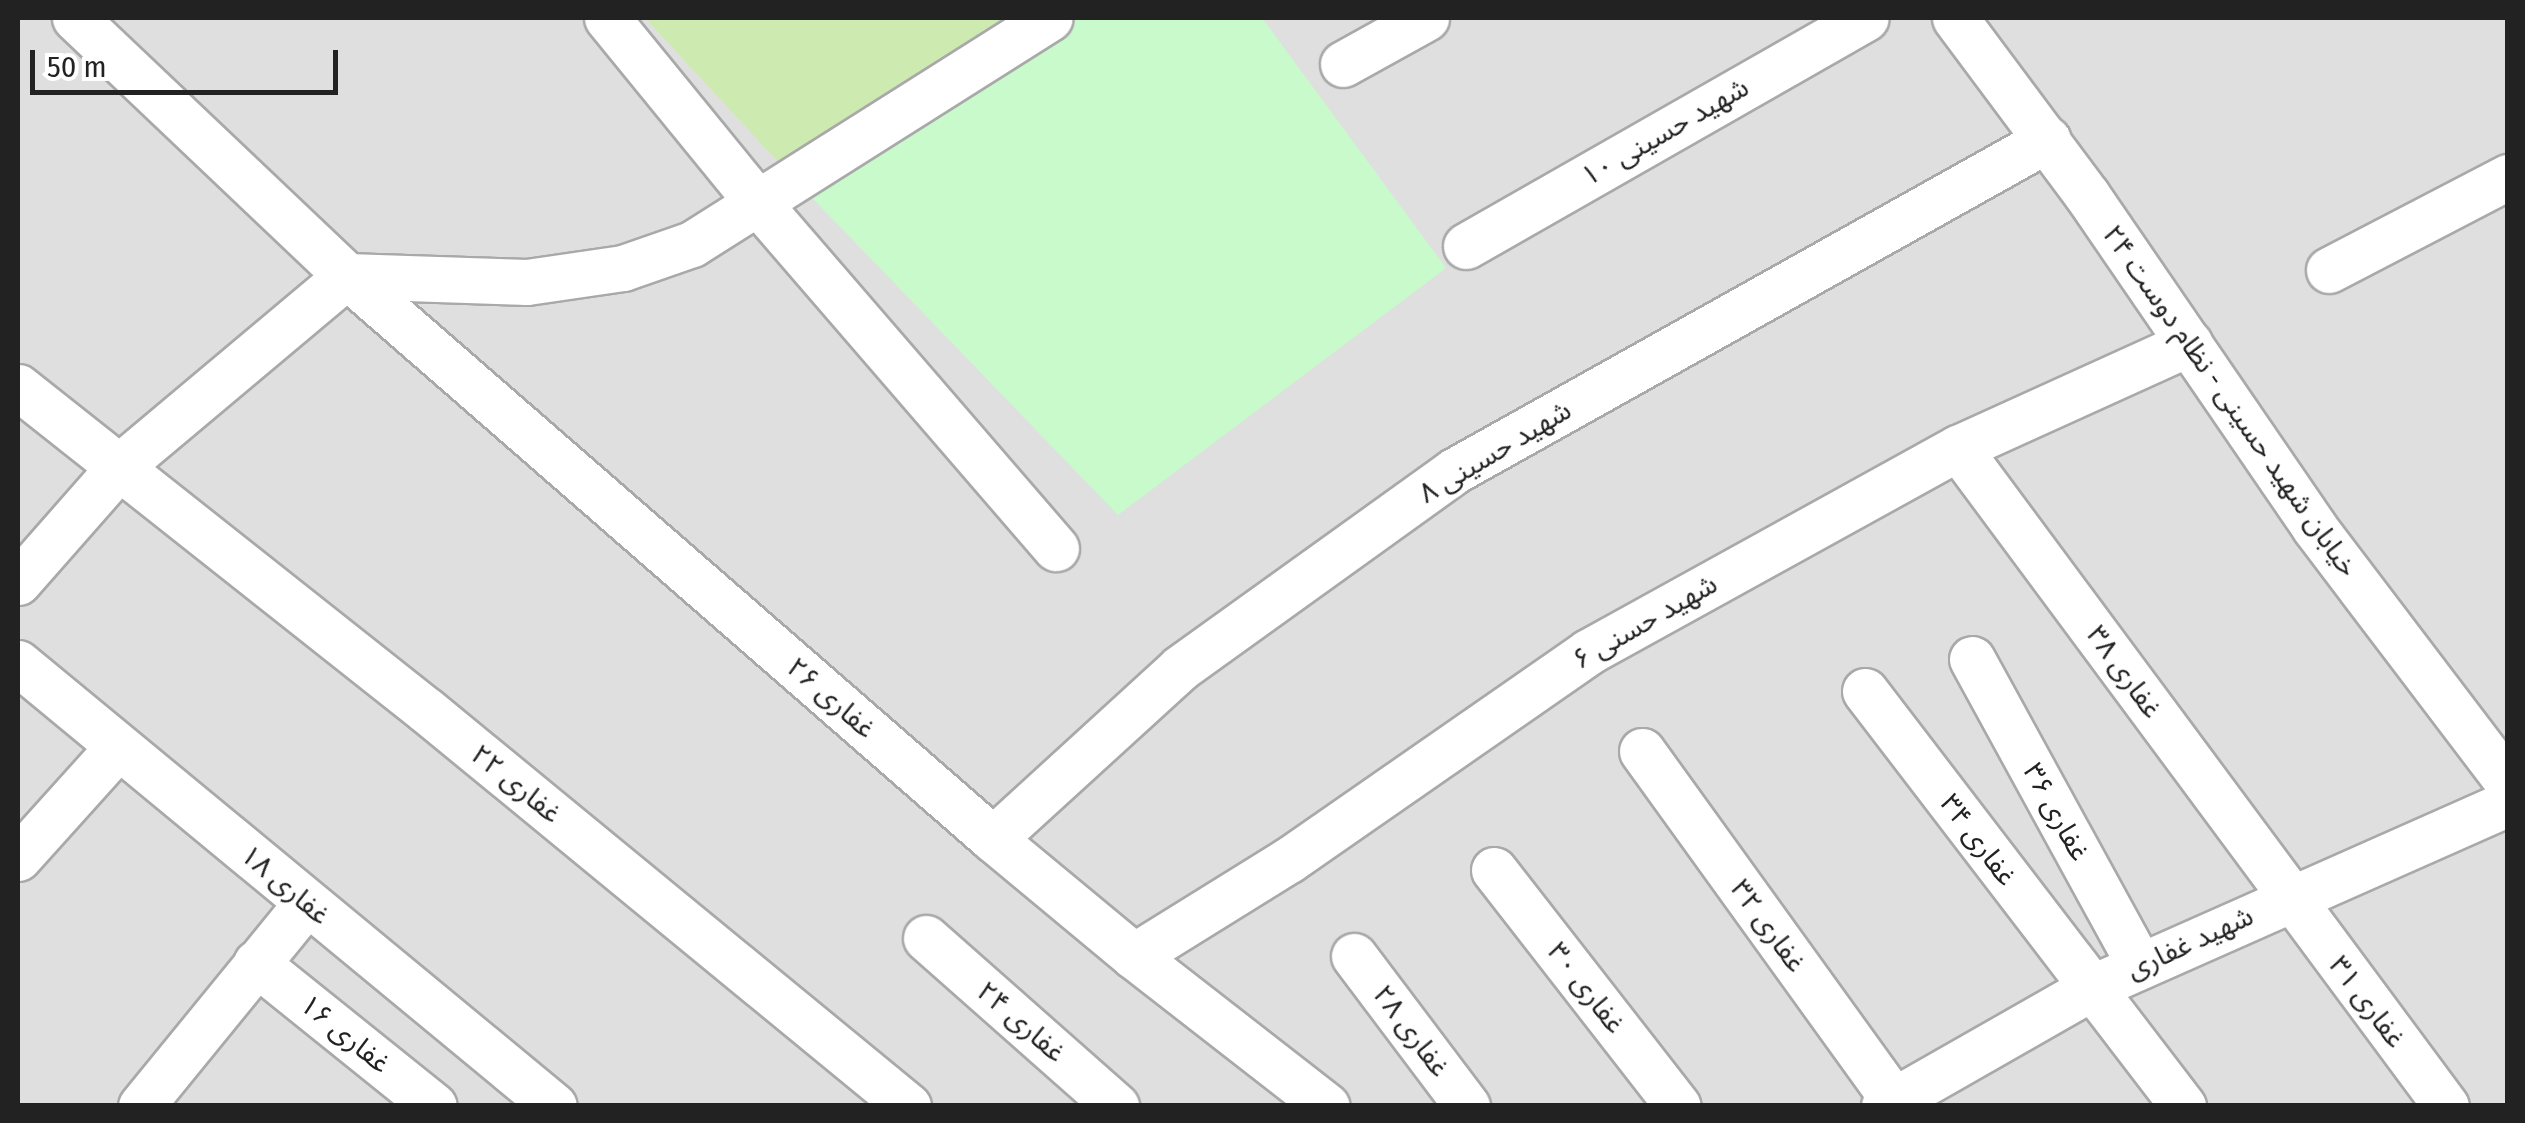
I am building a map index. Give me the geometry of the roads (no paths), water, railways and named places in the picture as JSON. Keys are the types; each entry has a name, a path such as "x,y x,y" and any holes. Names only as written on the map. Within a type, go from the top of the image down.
{"street":[{"name":"غفاری ۲۶","path":"75,18 347,276 993,839 1134,956 1327,1106"},
{"path":"607,18 758,203 1056,548"},
{"path":"18,582 119,467 347,276 527,282 622,268 692,244 1049,18"},
{"path":"1343,64 1426,18"},
{"name":"شهید حسینی ۱۰","path":"1466,246 1865,18"},
{"name":"خیابان شهید حسینی - نظام دوست ۲۴","path":"1955,18 2048,139 2314,527 2508,783"},
{"name":"شهید حسینی ۸","path":"993,839 1180,668 1454,471 2048,139"},
{"path":"2329,270 2508,176"},
{"name":"شهید حسنی ۶","path":"1134,956 1289,860 1588,652 1958,448 2188,343"},
{"name":"غفاری ۲۲","path":"18,387 426,710 908,1106"},
{"name":"غفاری ۳۸","path":"1958,448 2290,897"},
{"name":"غفاری ۳۶","path":"1972,659 2140,966"},
{"name":"غفاری ۱۸","path":"18,663 554,1106"},
{"name":"غفاری ۳۴","path":"1865,691 2183,1106"},
{"path":"18,858 118,747"},
{"name":"غفاری ۳۲","path":"1642,751 1892,1104"},
{"name":"شهید غفاری","path":"1892,1104 2092,988 2508,803"},
{"name":"غفاری ۳۰","path":"1494,870 1678,1106"},
{"name":"غفاری ۳۱","path":"2290,897 2446,1106"},
{"path":"141,1106 306,904"},
{"name":"غفاری ۲۴","path":"926,938 1116,1106"},
{"name":"غفاری ۲۸","path":"1354,956 1467,1106"},
{"name":"غفاری ۱۶","path":"256,963 434,1106"}]}
